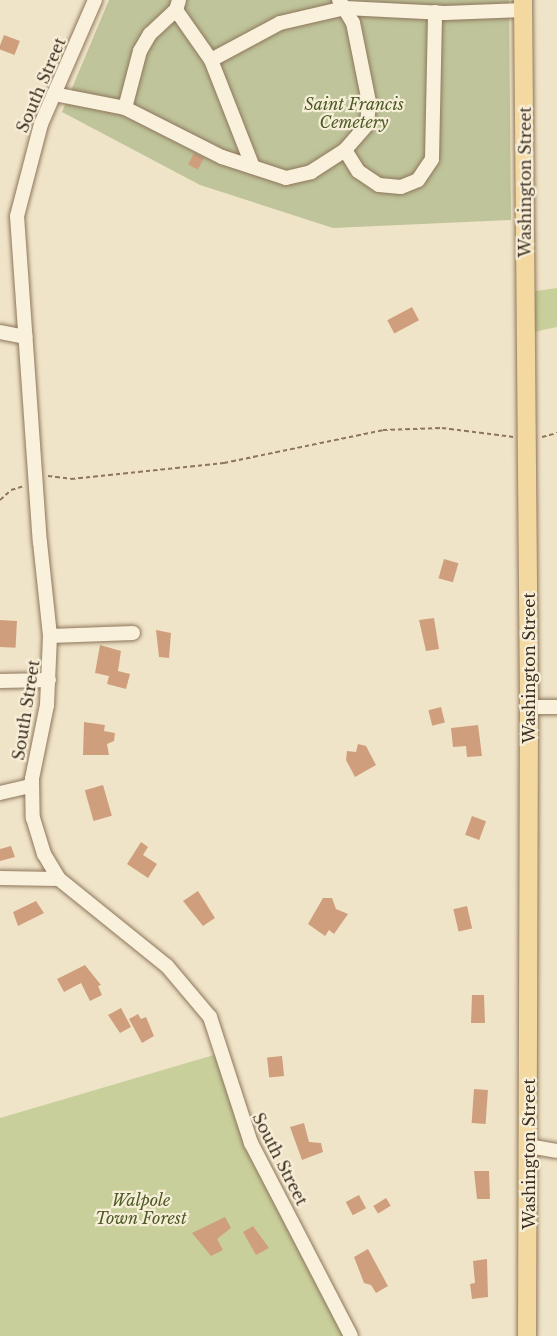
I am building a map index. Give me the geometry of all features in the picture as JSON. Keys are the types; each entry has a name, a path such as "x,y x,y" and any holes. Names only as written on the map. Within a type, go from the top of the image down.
{"main road":[{"name":"Washington Street","path":"524,5 529,707 527,1336"}],"street":[{"name":"South Street","path":"95,0 54,94 19,199 35,481 51,636 50,680 31,786 37,838 59,879 151,951 184,982 210,1017 225,1052 247,1135 351,1336"},
{"path":"54,94 125,108 222,157 286,178 311,172 345,150 367,125 369,102 353,23 342,4"},
{"path":"211,60 280,23 342,4 442,8 524,5"},
{"path":"125,108 140,51 150,34 178,5 211,60 253,167"},
{"path":"345,150 358,171 380,185 401,187 418,180 432,159 442,8"},
{"path":"0,332 26,338"},
{"path":"51,636 132,633"},
{"path":"0,681 50,680"},
{"path":"529,707 557,707"},
{"path":"0,793 31,786"},
{"path":"0,878 59,879"},
{"path":"529,1146 557,1151"}],"path":[{"path":"0,500 11,490 55,474 71,479 224,463 383,430 442,428 527,440"}],"green space":[{"name":"Saint Francis Cemetery","path":"109,0 509,0 511,220 333,228 200,185 62,112"},
{"path":"557,288 557,327 534,332 522,293"},
{"name":"Walpole Town Forest","path":"224,1052 233,1093 351,1336 0,1336 0,1118"}],"building":[{"path":"4,35 20,41 14,55 0,50"},
{"path":"194,153 204,158 198,170 188,165"},
{"path":"412,307 419,320 394,333 387,320"},
{"path":"444,559 458,563 453,582 438,578"},
{"path":"434,618 439,649 426,651 419,620"},
{"path":"0,620 17,621 16,648 0,647"},
{"path":"156,630 171,633 169,658 159,657"},
{"path":"100,645 121,651 118,671 130,674 126,689 107,684 109,676 95,673"},
{"path":"441,707 445,723 432,726 428,710"},
{"path":"84,722 105,725 104,731 115,733 114,741 107,744 109,755 83,755"},
{"path":"478,725 482,756 467,757 466,746 453,747 451,728"},
{"path":"358,744 366,746 376,765 355,777 346,760 347,751 356,752"},
{"path":"103,785 112,816 94,821 85,790"},
{"path":"472,816 486,821 479,840 465,835"},
{"path":"141,842 148,847 143,855 157,864 148,878 127,864"},
{"path":"11,846 15,857 0,861 0,849"},
{"path":"198,891 215,918 203,926 183,901"},
{"path":"323,898 332,898 336,909 348,914 334,934 329,930 325,936 308,924"},
{"path":"36,901 44,913 18,926 13,912"},
{"path":"467,906 472,928 459,932 453,909"},
{"path":"85,965 101,985 98,986 102,995 90,1001 81,983 64,992 57,979"},
{"path":"472,995 484,995 485,1023 471,1023"},
{"path":"121,1008 131,1027 120,1033 108,1015"},
{"path":"138,1014 141,1019 146,1017 154,1036 142,1043 129,1019"},
{"path":"282,1056 284,1076 269,1077 267,1058"},
{"path":"474,1089 488,1090 486,1124 472,1123"},
{"path":"304,1123 309,1142 321,1143 323,1152 302,1160 290,1127"},
{"path":"474,1171 489,1171 490,1199 477,1199"},
{"path":"359,1195 366,1208 353,1215 346,1202"},
{"path":"386,1198 391,1206 378,1214 373,1206"},
{"path":"225,1217 231,1228 217,1239 223,1250 211,1256 192,1233"},
{"path":"253,1226 269,1248 256,1255 243,1232"},
{"path":"368,1249 388,1286 376,1293 371,1285 364,1283 354,1257"},
{"path":"487,1259 488,1297 472,1299 470,1284 475,1283 473,1261"}]}
